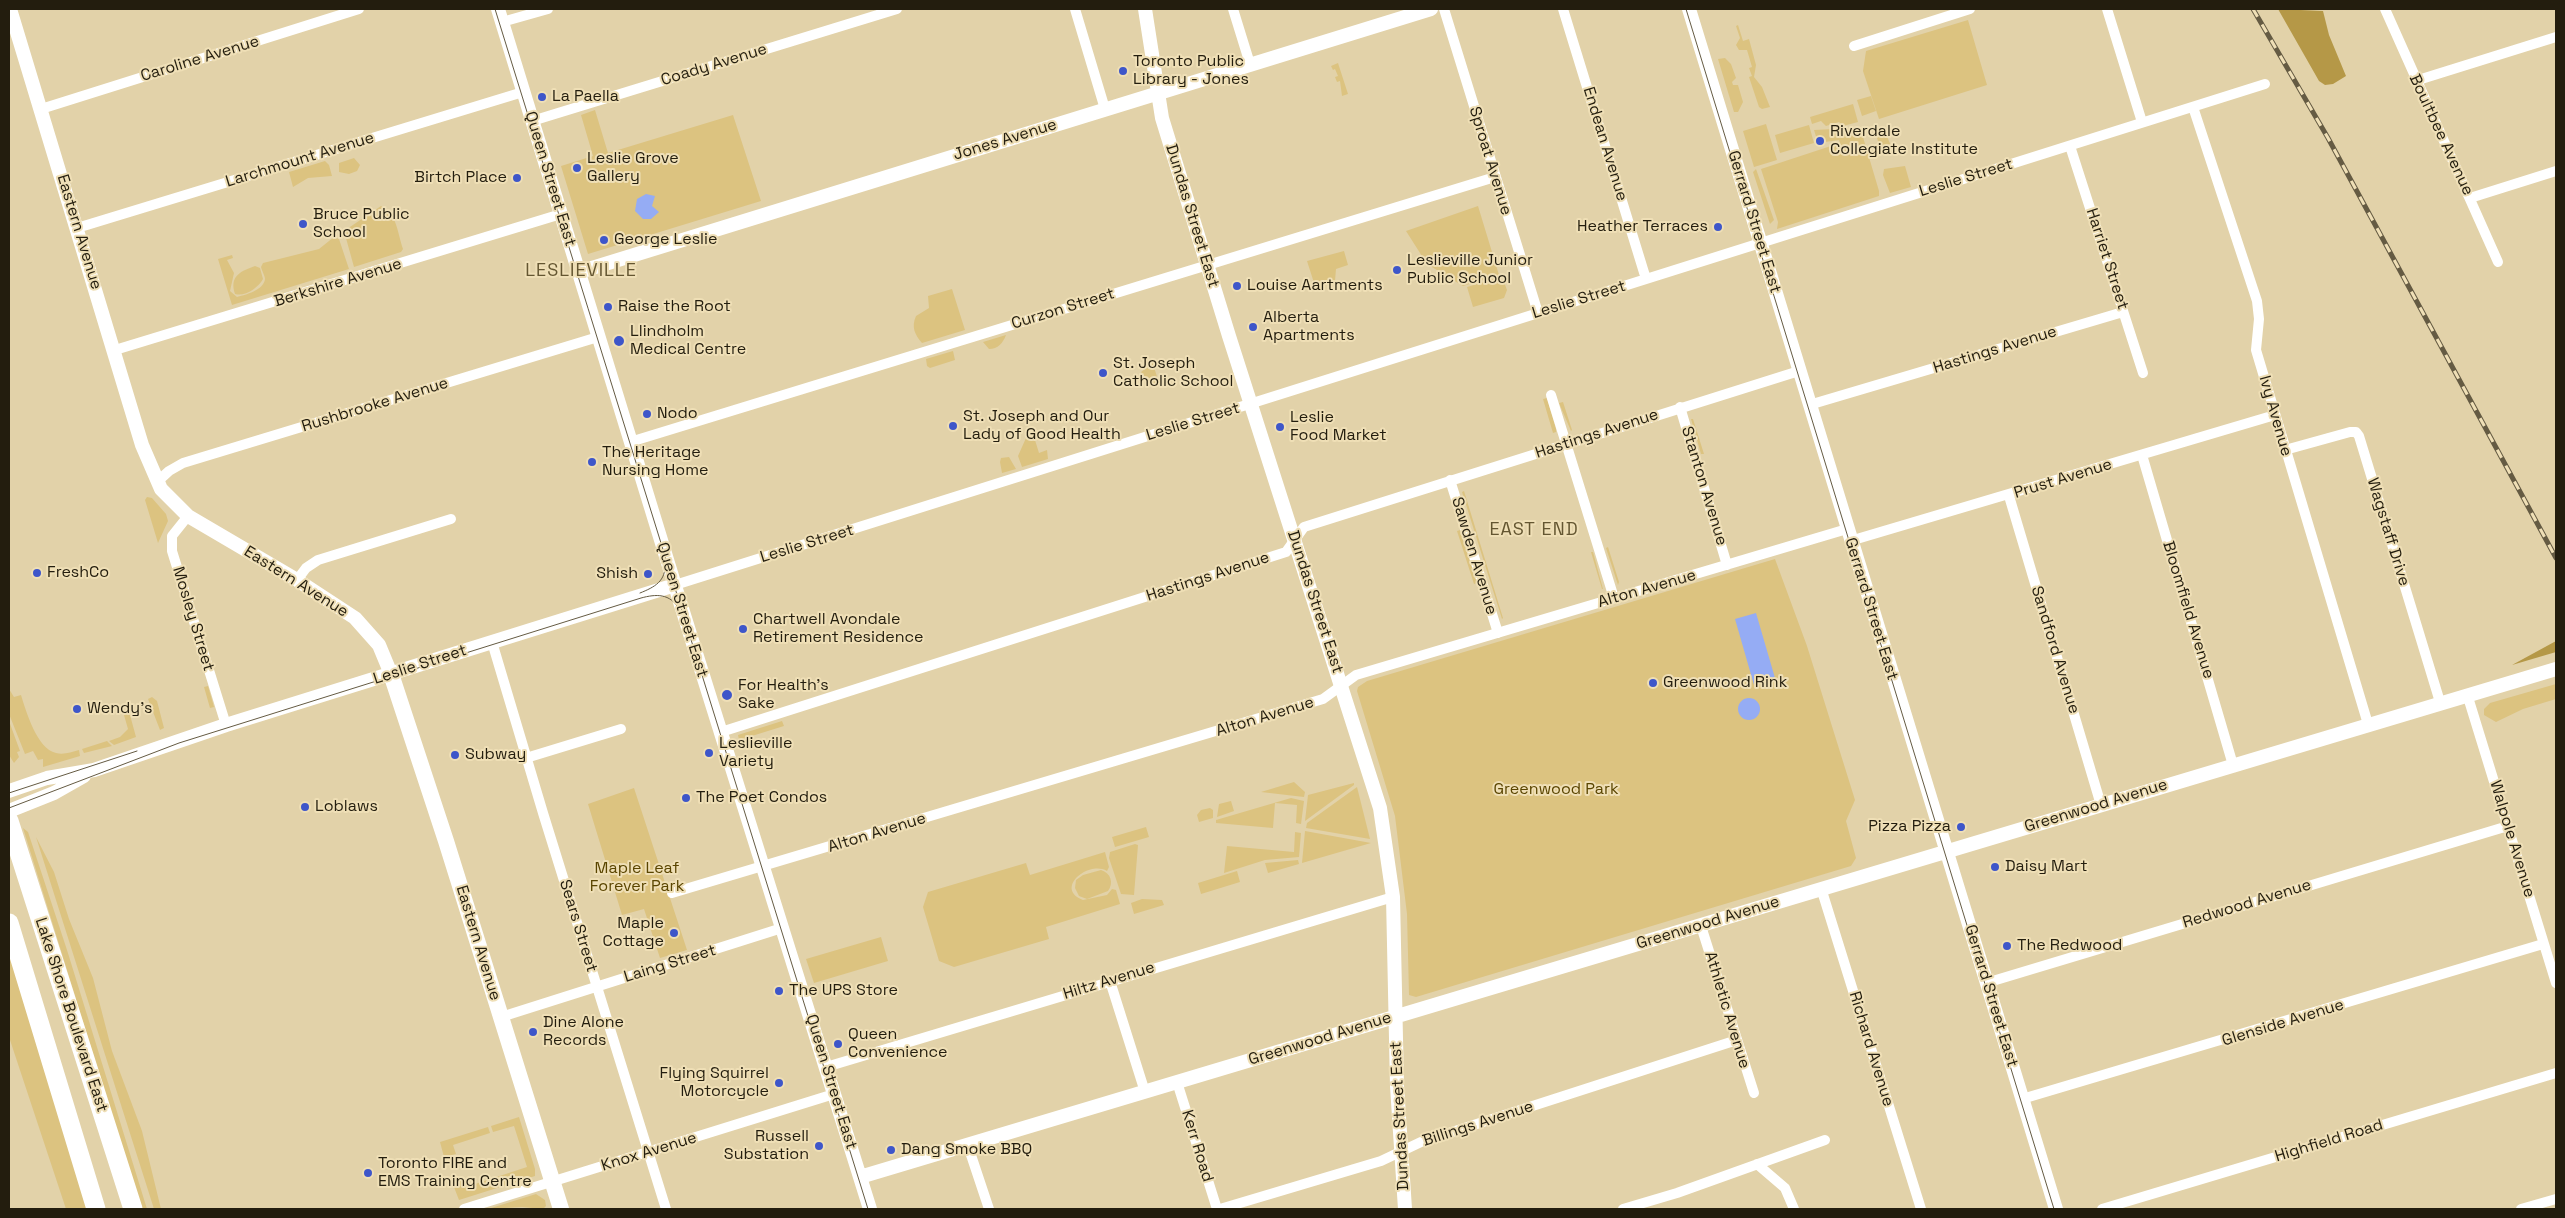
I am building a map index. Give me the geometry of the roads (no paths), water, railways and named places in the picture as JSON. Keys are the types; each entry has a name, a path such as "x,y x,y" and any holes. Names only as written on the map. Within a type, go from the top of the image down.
{"highway":[{"name":"Lake Shore Boulevard East","path":"9,821 133,1209"},
{"name":"Lake Shore Boulevard East","path":"9,923 96,1209"}],"main road":[{"name":"Eastern Avenue","path":"10,9 115,350 142,445 157,482 168,498 188,516 297,580 355,618 379,645 391,674 561,1209"},
{"name":"Dundas Street East","path":"1145,9 1164,126 1380,808 1393,897 1401,1150 1405,1209"},
{"name":"Jones Avenue","path":"578,272 1431,9"},
{"name":"Gerrard Street East","path":"1689,9 2056,1209"},
{"name":"Queen Street East","path":"500,15 630,442 870,1209"},
{"name":"Leslie Street","path":"9,791 47,778 94,770 226,726 675,585"},
{"name":"Greenwood Avenue","path":"860,1177 1701,926 1821,888 2440,702 2556,669"},
{"name":"Leslie Street","path":"9,811 54,793 94,770"}],"street":[{"name":"Caroline Avenue","path":"41,109 359,9"},
{"path":"500,15 548,9"},
{"name":"Coady Avenue","path":"532,121 897,9"},
{"path":"1075,9 1105,109"},
{"path":"1233,9 1250,64"},
{"name":"Sproat Avenue","path":"1444,9 1538,313"},
{"name":"Endean Avenue","path":"1563,9 1646,279"},
{"path":"1854,46 1970,9"},
{"path":"2107,9 2142,122"},
{"name":"Boultbee Avenue","path":"2385,9 2415,81 2498,262"},
{"path":"2415,81 2556,37"},
{"name":"Leslie Street","path":"675,585 2265,84"},
{"name":"Larchmount Avenue","path":"77,228 523,92"},
{"name":"Ivy Avenue","path":"2193,107 2256,301 2259,319 2256,350 2368,724"},
{"name":"Harriet Street","path":"2070,146 2143,373"},
{"path":"2470,198 2556,171"},
{"name":"Curzon Street","path":"630,442 1495,177"},
{"name":"Berkshire Avenue","path":"115,350 561,214"},
{"name":"Hastings Avenue","path":"1809,405 2124,312"},
{"name":"Rushbrooke Avenue","path":"157,482 169,471 184,464 598,337"},
{"name":"Hastings Avenue","path":"720,732 1282,553 1295,540 1304,527 1799,371"},
{"path":"1551,395 1614,598"},
{"name":"Stanton Avenue","path":"1680,407 1727,565"},
{"name":"Prust Avenue","path":"1849,535 2009,496 2275,415"},
{"name":"Wagstaff Drive","path":"2285,450 2350,432 2356,432 2359,436 2440,702"},
{"name":"Bloomfield Avenue","path":"2142,454 2234,765"},
{"name":"Sawden Avenue","path":"1450,480 1498,633"},
{"name":"Sandford Avenue","path":"2009,496 2101,805"},
{"name":"Mosley Street","path":"188,516 172,536 172,551 226,726"},
{"path":"297,580 306,568 318,560 451,519"},
{"name":"Alton Avenue","path":"672,893 1323,699 1356,675 1727,565 1849,535"},
{"name":"Sears Street","path":"492,642 526,758 666,1209"},
{"name":"Walpole Avenue","path":"2467,694 2556,983"},
{"path":"526,758 621,729"},
{"name":"Redwood Avenue","path":"1986,983 2508,826"},
{"name":"Richard Avenue","path":"1821,888 1921,1209"},
{"name":"Hiltz Avenue","path":"826,1067 1393,897"},
{"name":"Athletic Avenue","path":"1701,926 1754,1093"},
{"name":"Laing Street","path":"501,1017 782,928"},
{"name":"Glenside Avenue","path":"2022,1099 2543,944"},
{"path":"1110,981 1145,1092"},
{"name":"Billings Avenue","path":"1219,1209 1381,1161 1401,1150 1737,1040"},
{"name":"Highfield Road","path":"2102,1209 2556,1073"},
{"name":"Kerr Road","path":"1177,1082 1219,1209"},
{"name":"Knox Avenue","path":"464,1209 834,1094"},
{"path":"1623,1209 1825,1140"},
{"path":"968,1146 989,1209"},
{"path":"1757,1164 1785,1188 1794,1209"},
{"path":"2521,1209 2556,1199"}],"water":[{"path":"646,194 655,196 652,206 659,212 651,219 643,219 635,211 637,199"},
{"path":"1756,613 1775,678 1754,685 1735,619"},
{"path":"1745,698 1753,698 1760,705 1760,713 1753,720 1745,720 1738,713 1738,705"}],"tram line":[{"path":"495,9 868,1209"},
{"path":"1686,9 2054,1209"},
{"path":"640,593 658,583 664,575 665,564"},
{"path":"9,808 179,743 641,598 652,596 667,597 679,609"},
{"path":"9,793 137,751"}],"railway":[{"path":"2253,9 2328,138 2556,558"}],"place":[{"name":"Toronto Public Library - Jones","path":"1123,71"},
{"name":"La Paella","path":"542,97"},
{"name":"Riverdale Collegiate Institute","path":"1820,141"},
{"name":"Leslie Grove Gallery","path":"577,168"},
{"name":"Birtch Place","path":"517,178"},
{"name":"Bruce Public School","path":"303,224"},
{"name":"Heather Terraces","path":"1718,227"},
{"name":"George Leslie","path":"604,240"},
{"name":"Leslieville Junior Public School","path":"1397,270"},
{"name":"Louise Aartments","path":"1237,286"},
{"name":"Raise the Root","path":"608,307"},
{"name":"Alberta Apartments","path":"1253,327"},
{"name":"Llindholm Medical Centre","path":"619,341"},
{"name":"St. Joseph Catholic School","path":"1103,373"},
{"name":"Nodo","path":"647,414"},
{"name":"St. Joseph and Our Lady of Good Health","path":"953,426"},
{"name":"Leslie Food Market","path":"1280,427"},
{"name":"The Heritage Nursing Home","path":"592,462"},
{"name":"FreshCo","path":"37,573"},
{"name":"Shish","path":"648,574"},
{"name":"Chartwell Avondale Retirement Residence","path":"743,629"},
{"name":"Greenwood Rink","path":"1653,683"},
{"name":"For Health's Sake","path":"727,695"},
{"name":"Wendy's","path":"77,709"},
{"name":"Leslieville Variety","path":"709,753"},
{"name":"Subway","path":"455,755"},
{"name":"The Poet Condos","path":"686,798"},
{"name":"Loblaws","path":"305,807"},
{"name":"Pizza Pizza","path":"1961,827"},
{"name":"Daisy Mart","path":"1995,867"},
{"name":"Maple Cottage","path":"674,933"},
{"name":"The Redwood","path":"2007,946"},
{"name":"The UPS Store","path":"779,991"},
{"name":"Dine Alone Records","path":"533,1032"},
{"name":"Queen Convenience","path":"838,1044"},
{"name":"Flying Squirrel Motorcycle","path":"779,1083"},
{"name":"Russell Substation","path":"819,1146"},
{"name":"Dang Smoke BBQ","path":"891,1150"},
{"name":"Toronto FIRE and EMS Training Centre","path":"368,1173"}],"district":[{"name":"LESLIEVILLE","path":"581,271"},
{"name":"EAST END","path":"1534,530"}],"park label":[{"name":"Greenwood Park","path":"1556,790"},
{"name":"Maple Leaf Forever Park","path":"637,878"}]}
